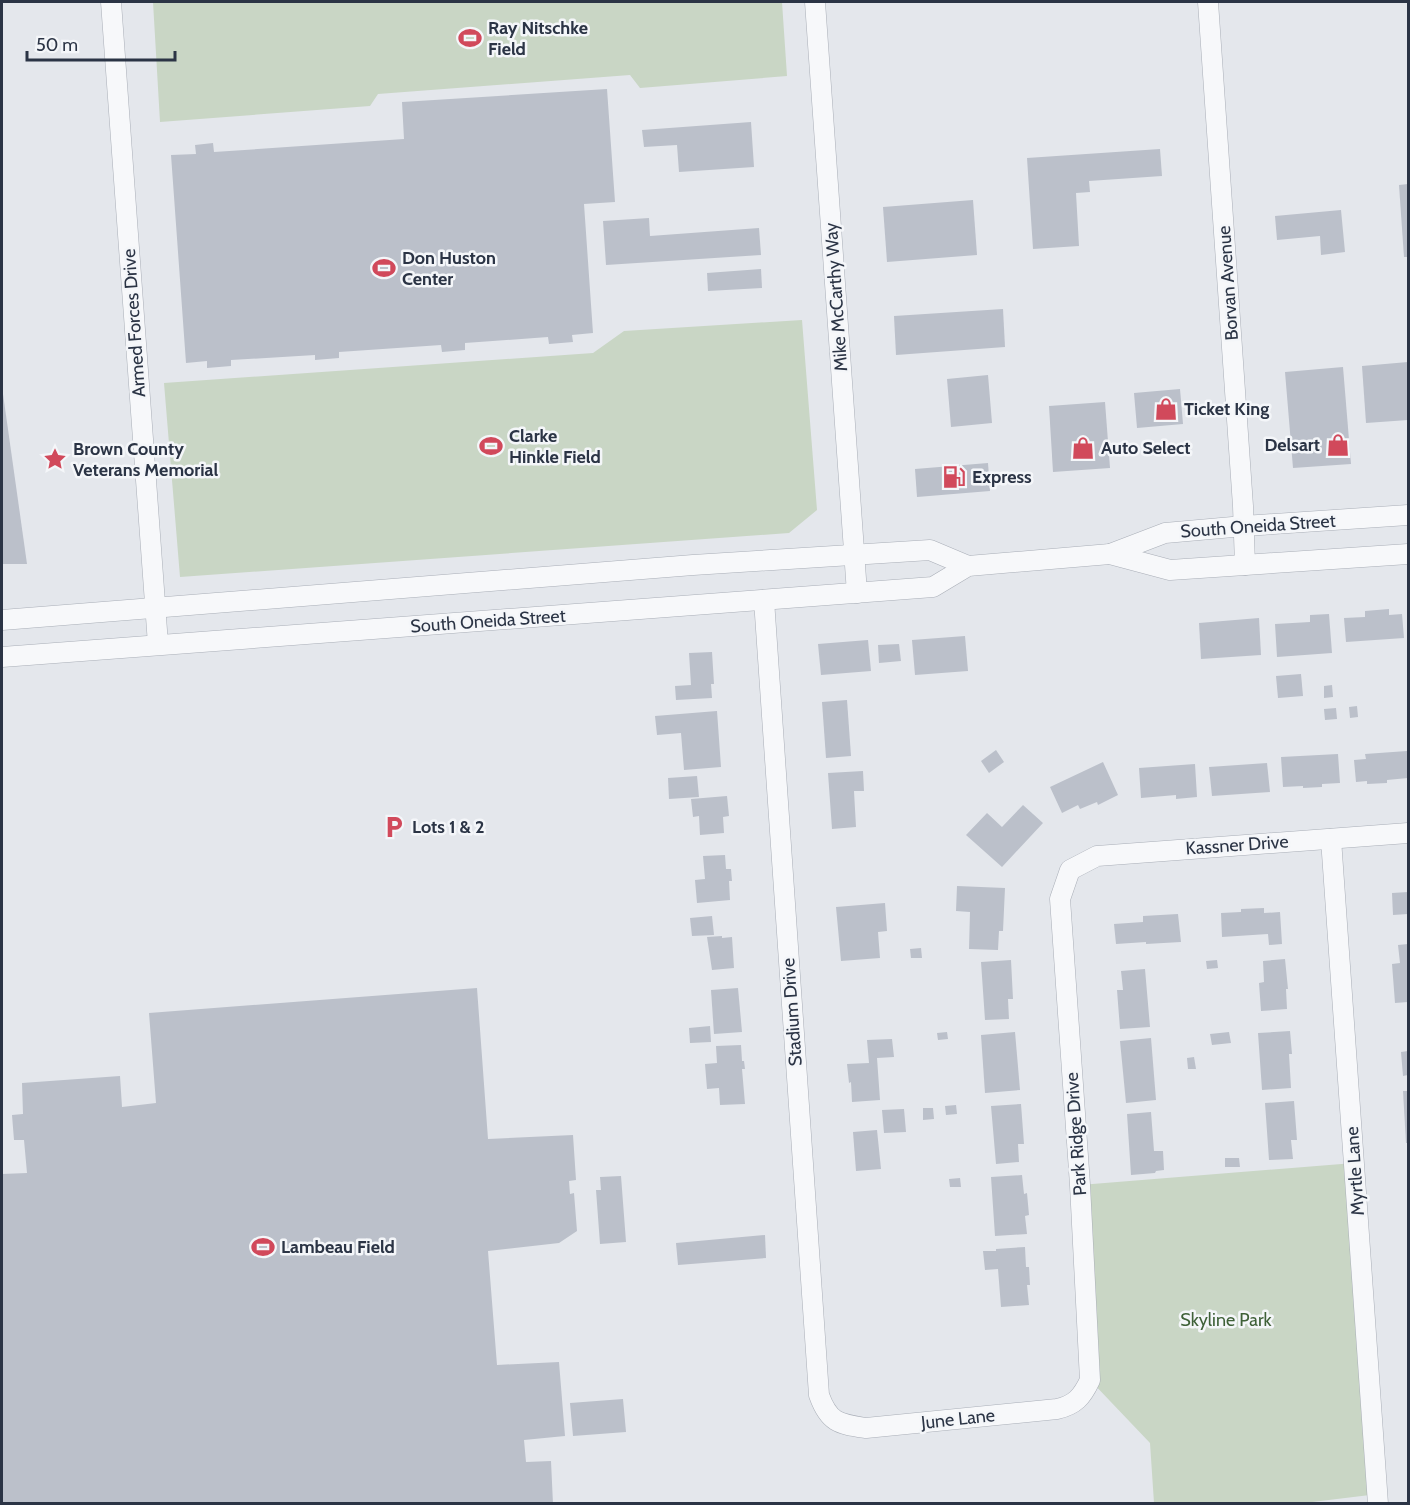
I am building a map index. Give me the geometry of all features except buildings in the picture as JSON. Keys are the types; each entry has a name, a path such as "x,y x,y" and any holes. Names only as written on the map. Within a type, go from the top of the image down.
{"street":[{"name":"Armed Forces Drive","path":"111,2 158,645"},
{"name":"Mike McCarthy Way","path":"815,2 857,593"},
{"name":"Borvan Avenue","path":"1208,2 1245,565"},
{"name":"South Oneida Street","path":"2,657 933,587 968,566 1110,554 1165,533 1408,515"},
{"name":"South Oneida Street","path":"2,620 693,565 930,550 968,566"},
{"name":"South Oneida Street","path":"1110,554 1170,570 1408,554"},
{"name":"Stadium Drive","path":"764,600 819,1395 824,1408 834,1420"},
{"name":"Kassner Drive","path":"1070,870 1097,856 1408,833"},
{"name":"Myrtle Lane","path":"1331,839 1378,1503"},
{"name":"Park Ridge Drive","path":"1070,870 1060,899 1080,1185 1089,1368 1089,1380 1080,1397"},
{"name":"June Lane","path":"834,1420 866,1428 1057,1409 1069,1406 1080,1397"}],"green space":[{"name":"Ray Nitschke Field","path":"153,2 782,2 787,76 640,88 630,75 378,94 370,106 160,122"},
{"name":"Clarke Hinkle Field","path":"802,320 817,510 789,533 180,577 164,383 593,353 624,331"},
{"name":"Skyline Park","path":"1354,1163 1378,1494 1296,1504 1154,1503 1150,1443 1090,1380 1080,1185"}],"place":[{"name":"Ray Nitschke Field","path":"470,38"},
{"name":"Don Huston Center","path":"384,268"},
{"name":"Ticket King","path":"1166,409"},
{"name":"Delsart","path":"1338,445"},
{"name":"Clarke Hinkle Field","path":"491,446"},
{"name":"Auto Select","path":"1083,448"},
{"name":"Brown County Veterans Memorial","path":"55,459"},
{"name":"Express","path":"954,477"},
{"name":"Lots 1 & 2","path":"394,827"},
{"name":"Lambeau Field","path":"263,1247"}]}
